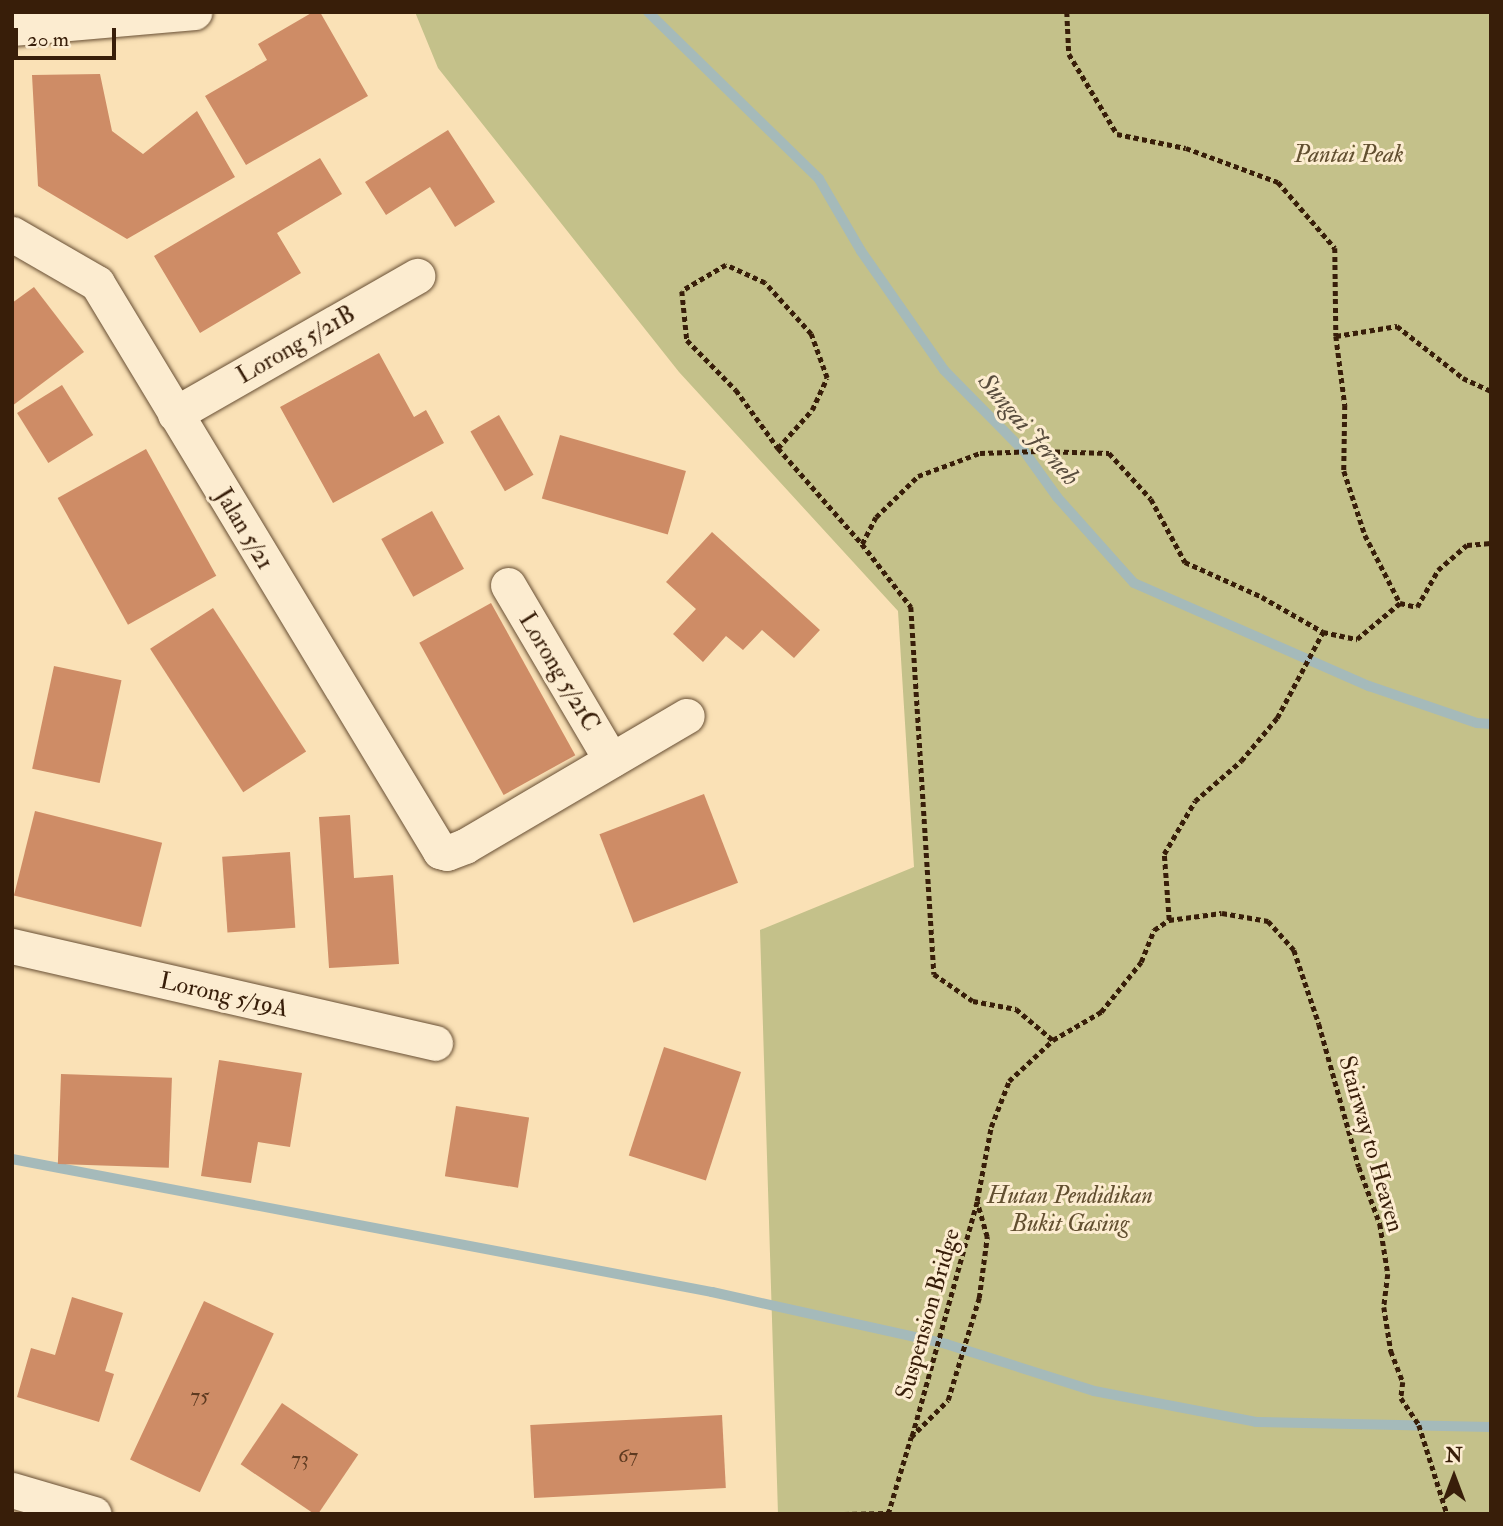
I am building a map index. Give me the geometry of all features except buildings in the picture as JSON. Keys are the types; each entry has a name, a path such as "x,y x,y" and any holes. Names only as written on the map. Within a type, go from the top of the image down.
{"street":[{"path":"12,28 194,12"},
{"name":"Jalan 5/21","path":"12,234 97,283 434,845 447,853"},
{"name":"Lorong 5/21B","path":"175,414 418,276"},
{"name":"Lorong 5/21C","path":"508,585 611,760"},
{"name":"Lorong 5/21C","path":"447,853 465,846 687,716"},
{"name":"Lorong 5/19A","path":"12,946 435,1043"},
{"path":"12,1489 94,1514"}],"path":[{"path":"1067,12 1069,54 1117,134 1186,148 1278,181 1335,248 1336,336 1345,404 1344,471 1365,535 1400,603 1417,607 1438,570 1468,545 1491,543"},
{"path":"778,448 812,410 827,378 811,334 765,283 726,265 682,291 687,341 736,390 778,448 862,544 911,607 934,974 973,1002 1016,1009 1053,1040"},
{"path":"1336,336 1397,326 1463,378 1491,391"},
{"path":"862,544 876,517 918,476 980,453 1109,453 1151,499 1185,562 1262,597 1323,632 1357,639 1400,603"},
{"path":"1169,920 1164,854 1195,801 1241,761 1277,718 1323,632"},
{"name":"Stairway to Heaven","path":"1169,920 1222,913 1268,920 1294,950 1319,1024 1334,1086 1380,1224 1388,1274 1384,1307 1391,1351 1403,1382 1401,1398 1419,1425 1447,1514"},
{"name":"Suspension Bridge","path":"888,1513 978,1201 991,1127 1009,1081 1053,1040 1101,1012 1141,962 1154,930 1169,920"},
{"path":"911,1437 948,1400 968,1337 979,1298 986,1237 978,1201"},
{"path":"845,1514 888,1513"}],"green space":[{"name":"Hutan Pendidikan Bukit Gasing","path":"415,12 1491,12 1491,1514 778,1514 760,930 914,867 898,611 679,372 438,68"}],"waterway":[{"name":"Sungai Jerneh","path":"648,12 819,179 861,251 944,370 1024,451 1057,497 1134,583 1369,686 1477,723 1491,724"},
{"path":"12,1159 712,1292 946,1344 1094,1391 1256,1422 1491,1427"}],"park label":[{"name":"Pantai Peak","path":"1349,155"}]}
